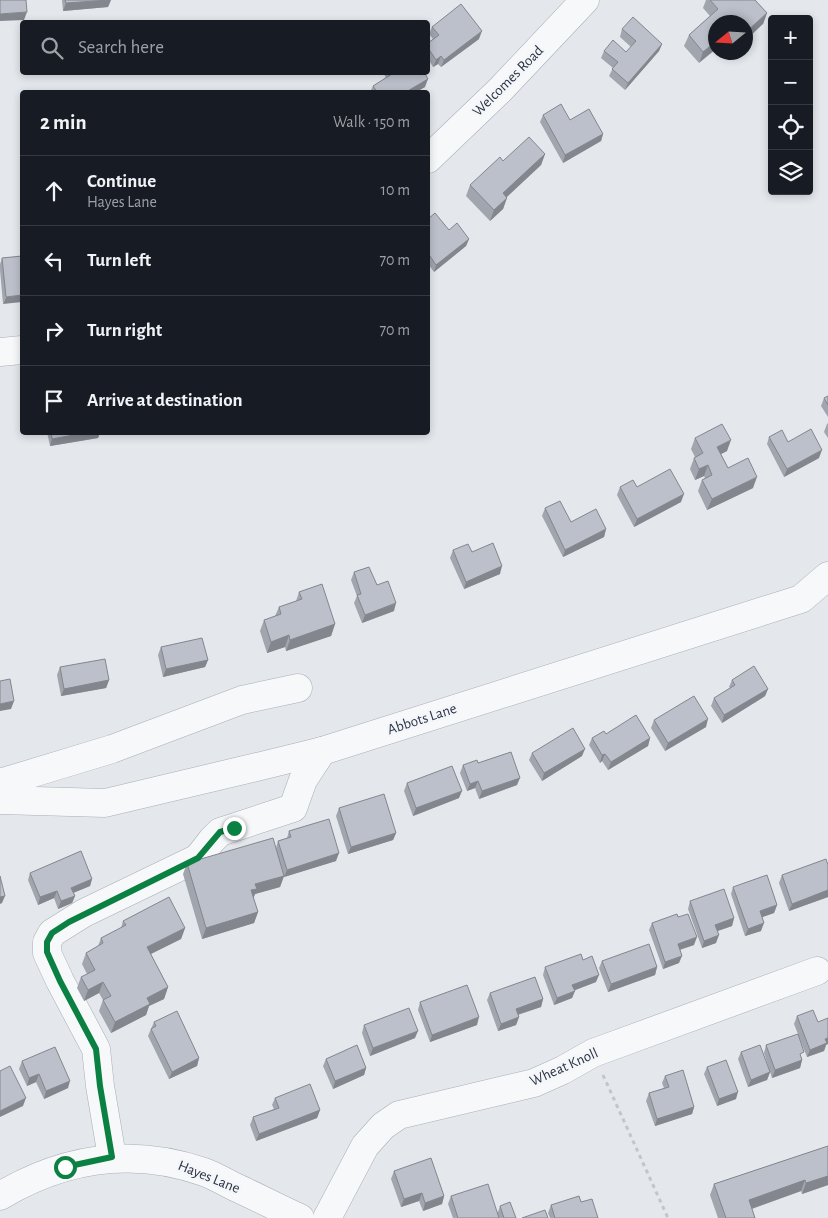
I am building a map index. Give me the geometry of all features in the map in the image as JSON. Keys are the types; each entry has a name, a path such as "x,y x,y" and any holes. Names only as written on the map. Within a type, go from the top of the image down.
{"street":[{"name":"Welcomes Road","path":"430,156 500,90 585,0"},
{"path":"0,352 20,350"},
{"name":"Abbots Lane","path":"0,800 105,803 322,751 801,599 828,576"},
{"path":"0,783 112,749 242,700 298,688"},
{"path":"112,1157 96,1049 60,981 47,952 47,942 52,933 84,913 198,858 220,832 293,808 303,780 322,751"},
{"name":"Wheat Knoll","path":"327,1218 365,1146 383,1126 399,1115 534,1083 563,1070 593,1053 817,971"},
{"name":"Hayes Lane","path":"0,1196 19,1184 65,1167 112,1157 168,1161 206,1172 300,1218"}],"path":[{"path":"593,1053 668,1218"}],"building":[{"path":"0,0 26,0 27,12 0,14"},
{"path":"65,0 109,0 66,3"},
{"path":"710,0 755,0 767,13 753,26 753,15 711,15 718,9"},
{"path":"461,4 482,31 444,60 441,56 436,60 430,51 430,42 439,35 432,27"},
{"path":"633,17 662,44 628,83 612,69 618,62 604,51 613,40 626,52 636,41 622,29"},
{"path":"708,18 708,48 703,52 689,35"},
{"path":"390,75 426,75 428,79 409,90 376,90 373,86"},
{"path":"561,104 570,120 589,109 603,134 565,155 543,115"},
{"path":"529,137 545,154 503,193 507,198 494,210 470,185 500,157 503,161"},
{"path":"435,213 449,230 457,223 469,239 436,265 430,256 430,217"},
{"path":"20,256 20,295 6,297 2,258"},
{"path":"828,396 828,405 824,398"},
{"path":"722,424 731,440 717,447 728,468 748,458 757,477 712,499 702,480 712,475 708,465 699,469 694,458 703,453 695,438"},
{"path":"811,429 822,450 787,469 769,437 782,430 788,442"},
{"path":"51,435 74,435 52,439"},
{"path":"670,469 684,494 637,519 620,487 633,480 637,487"},
{"path":"560,501 571,522 596,509 606,529 565,550 545,508"},
{"path":"493,543 502,566 466,582 453,550 468,544 472,552"},
{"path":"369,567 377,585 388,581 396,603 365,615 357,595 361,594 354,572"},
{"path":"322,584 335,624 290,640 289,635 271,642 264,620 281,614 279,607 302,599 299,592"},
{"path":"202,638 208,660 166,669 161,647"},
{"path":"105,659 109,680 64,689 60,667"},
{"path":"754,666 768,689 724,715 714,698 735,685 732,680"},
{"path":"10,679 14,701 0,704 0,681"},
{"path":"694,696 708,719 668,743 654,720"},
{"path":"636,715 650,738 611,762 605,754 602,755 592,738 604,731 606,734"},
{"path":"573,728 585,749 544,773 532,753"},
{"path":"511,752 520,778 482,791 478,781 470,784 463,765 477,760 478,763"},
{"path":"452,766 462,791 416,808 407,783"},
{"path":"384,794 396,833 351,847 339,808"},
{"path":"329,819 339,853 287,870 278,841 291,837 289,831"},
{"path":"273,838 284,876 255,884 257,889 251,890 258,912 206,928 187,863"},
{"path":"81,851 92,879 71,888 75,896 61,901 57,891 40,897 30,873"},
{"path":"826,859 828,865 828,890 792,904 782,875"},
{"path":"767,875 777,905 760,911 764,923 748,929 733,887"},
{"path":"0,876 5,896 0,897"},
{"path":"724,889 734,918 715,925 719,935 704,941 690,901"},
{"path":"169,897 185,928 147,947 168,987 147,998 150,1004 115,1022 103,1000 111,996 103,982 88,990 81,977 95,970 86,953 103,943 101,938 126,925 123,921"},
{"path":"677,914 678,917 688,914 697,937 678,944 682,956 665,962 652,923"},
{"path":"649,944 657,967 611,984 602,961"},
{"path":"581,954 583,960 592,956 599,975 572,985 575,991 557,998 545,967"},
{"path":"535,977 543,999 516,1009 519,1017 501,1024 490,993"},
{"path":"467,985 479,1017 432,1035 420,1002"},
{"path":"409,1008 418,1031 373,1048 364,1025"},
{"path":"813,1010 818,1022 828,1018 828,1038 825,1039 827,1043 810,1050 797,1016"},
{"path":"177,1011 199,1058 172,1072 151,1029 156,1026 154,1022"},
{"path":"798,1034 804,1052 800,1054 802,1060 775,1070 766,1045"},
{"path":"357,1045 366,1068 335,1081 326,1059"},
{"path":"760,1045 770,1072 751,1080 741,1052"},
{"path":"55,1047 70,1081 46,1091 39,1074 29,1078 22,1061"},
{"path":"726,1060 738,1092 719,1099 707,1067"},
{"path":"10,1066 26,1098 0,1111 0,1071"},
{"path":"683,1070 694,1107 657,1119 649,1093 669,1087 665,1076"},
{"path":"310,1084 320,1110 259,1134 253,1117 279,1108 275,1098"},
{"path":"828,1146 828,1176 806,1183 805,1180 749,1200 755,1218 726,1218 714,1184"},
{"path":"431,1158 444,1196 425,1203 422,1193 404,1199 394,1171"},
{"path":"488,1184 499,1218 458,1218 451,1196"},
{"path":"579,1196 581,1202 592,1199 598,1218 555,1218 551,1205"},
{"path":"510,1202 516,1218 504,1218 500,1206"},
{"path":"545,1210 548,1218 522,1218"}],"route":[{"path":"65,1167 112,1157 96,1049 60,981 47,952 47,942 52,933 84,913 198,858 220,832 234,828"}]}
